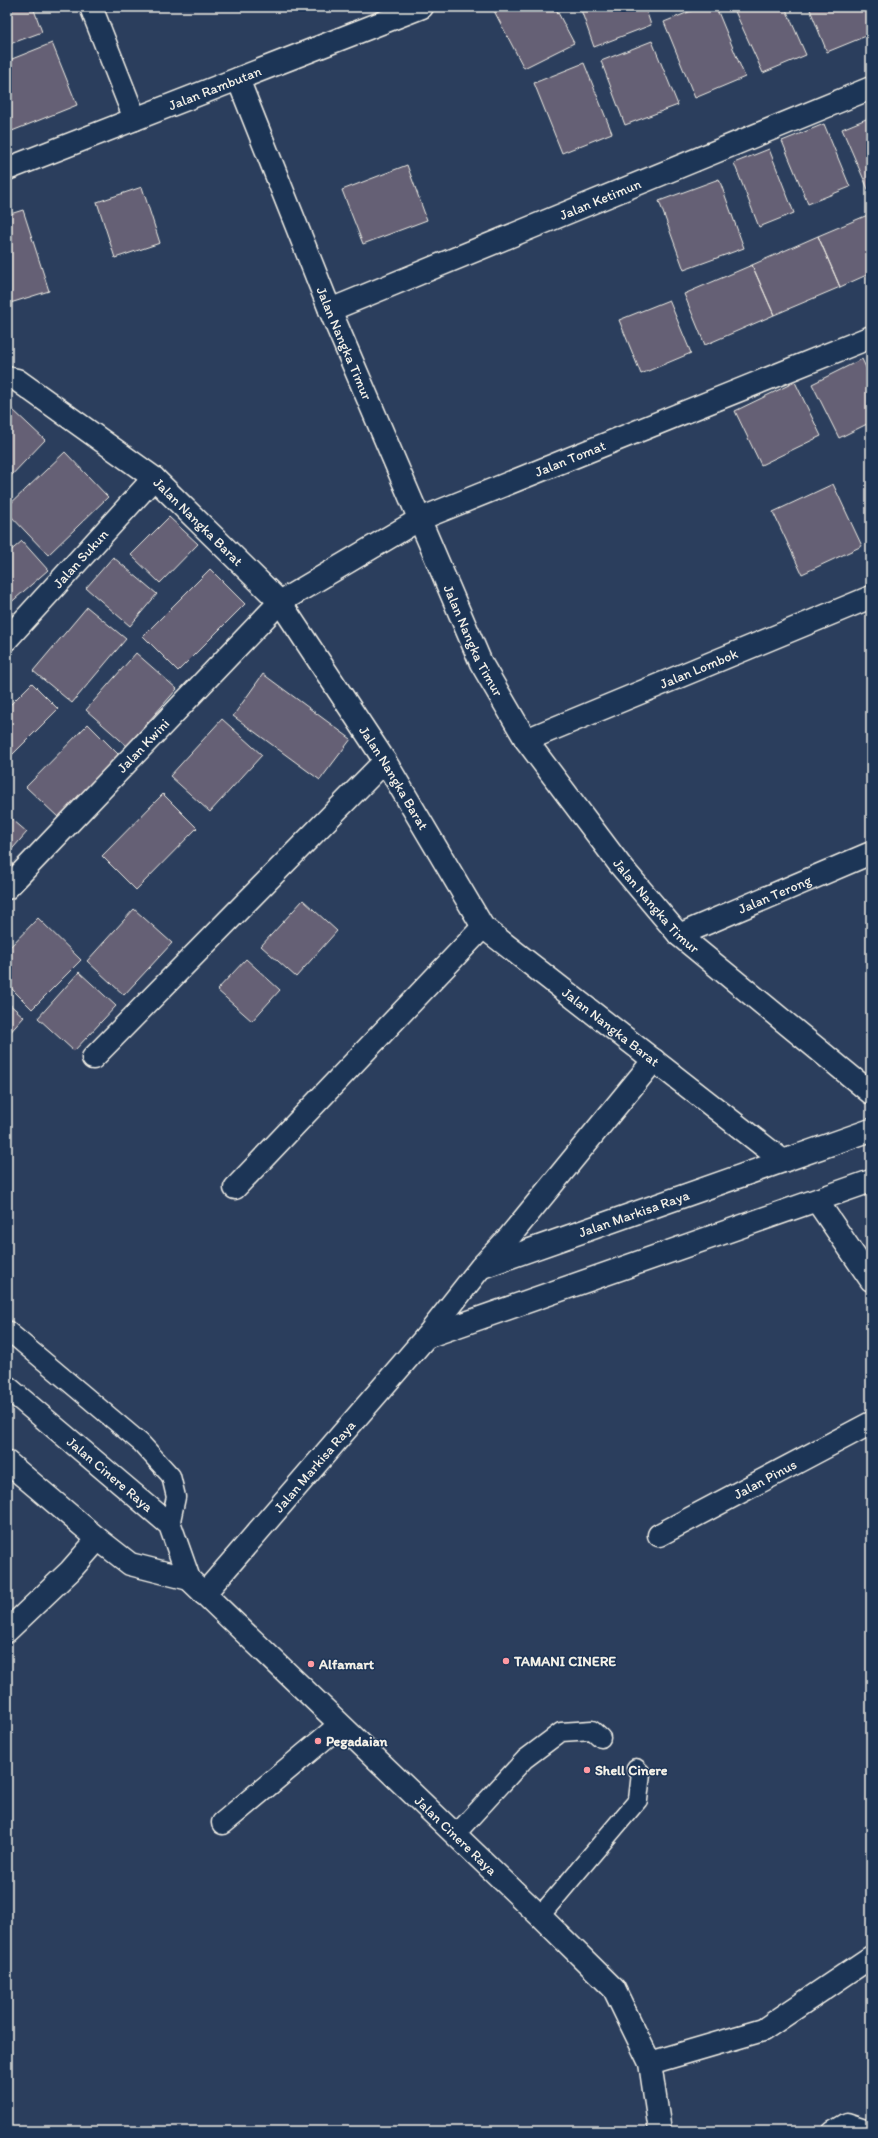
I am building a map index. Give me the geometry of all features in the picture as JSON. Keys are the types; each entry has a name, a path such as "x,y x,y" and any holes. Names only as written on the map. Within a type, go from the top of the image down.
{"street":[{"path":"91,7 135,119"},
{"name":"Jalan Rambutan","path":"7,169 422,7"},
{"name":"Jalan Nangka Timur","path":"238,79 330,310 481,663 526,740 620,865 679,935 871,1093"},
{"name":"Jalan Ketimun","path":"330,310 871,88"},
{"name":"Jalan Tomat","path":"280,602 420,519 871,337"},
{"name":"Jalan Nangka Barat","path":"10,383 154,478 280,602 385,761 483,927 783,1161"},
{"name":"Jalan Sukun","path":"7,639 154,478"},
{"name":"Jalan Lombok","path":"526,740 871,597"},
{"name":"Jalan Kwini","path":"7,888 280,602"},
{"path":"93,1058 385,761"},
{"name":"Jalan Terong","path":"679,935 871,853"},
{"path":"235,1188 483,927"},
{"path":"481,1267 510,1236 654,1060"},
{"name":"Jalan Markisa Raya","path":"204,1594 426,1337 481,1267 871,1130"},
{"name":"Jalan Markisa Raya","path":"426,1337 871,1181"},
{"path":"816,1201 871,1280"},
{"name":"Jalan Cinere Raya","path":"7,1387 170,1524 189,1579 540,1916 614,1990 650,2063 660,2131"},
{"name":"Jalan Pinus","path":"659,1535 871,1423"},
{"path":"7,1462 130,1564 189,1579"},
{"path":"7,1631 70,1571 98,1539"},
{"path":"224,1823 340,1725"},
{"path":"650,2063 763,2030 871,1957"}],"lane":[{"path":"7,1330 141,1443 171,1476 176,1497 170,1524"},
{"path":"455,1835 525,1760 561,1732 592,1730 601,1738"},
{"path":"540,1916 638,1800 641,1773 636,1768"},
{"path":"832,2131 847,2122 865,2128 868,2131"}],"building":[{"path":"7,7 33,7 42,32 7,45"},
{"path":"492,7 555,7 574,43 524,68"},
{"path":"580,7 645,7 651,25 594,47"},
{"path":"701,7 716,7 745,77 695,98 664,22"},
{"path":"733,7 785,7 806,55 763,73"},
{"path":"809,7 871,7 871,34 827,52"},
{"path":"652,41 678,105 625,125 601,61"},
{"path":"52,43 77,105 7,133 7,61"},
{"path":"584,63 612,133 562,153 534,83"},
{"path":"871,117 871,196 842,129"},
{"path":"824,124 850,187 808,204 782,141"},
{"path":"769,149 794,213 759,227 734,163"},
{"path":"407,165 427,220 363,244 342,190"},
{"path":"719,179 744,248 684,270 659,201"},
{"path":"142,187 160,243 115,258 97,202"},
{"path":"23,210 49,291 7,304 7,215"},
{"path":"870,214 871,273 840,287 818,236"},
{"path":"818,236 840,287 774,315 752,265"},
{"path":"752,265 774,315 705,345 684,294"},
{"path":"669,300 691,353 641,374 619,320"},
{"path":"862,359 871,378 871,422 839,438 812,384"},
{"path":"795,382 821,436 761,465 735,411"},
{"path":"12,409 45,440 7,480 7,414"},
{"path":"65,452 108,497 48,555 7,512 7,507"},
{"path":"833,484 862,546 802,574 773,512"},
{"path":"169,517 198,544 160,583 131,555"},
{"path":"22,541 48,570 7,606 7,554"},
{"path":"113,557 157,594 130,626 86,588"},
{"path":"210,569 245,604 178,671 143,636"},
{"path":"87,607 126,639 72,703 33,671"},
{"path":"136,653 177,689 127,746 86,710"},
{"path":"263,674 351,739 320,780 233,716"},
{"path":"32,683 58,709 7,760 7,708"},
{"path":"222,719 262,755 210,812 170,776"},
{"path":"88,724 120,756 59,818 26,787"},
{"path":"163,794 197,828 136,890 102,856"},
{"path":"7,815 27,832 7,855"},
{"path":"303,900 337,931 296,977 261,946"},
{"path":"134,909 172,943 124,995 87,961"},
{"path":"38,918 81,960 32,1009 7,984 7,950"},
{"path":"246,959 280,990 252,1021 217,990"},
{"path":"79,972 116,1006 74,1051 38,1018"},
{"path":"7,1002 24,1017 7,1036"}],"place":[{"name":"TAMANI CINERE","path":"506,1661"},
{"name":"Alfamart","path":"311,1664"},
{"name":"Pegadaian","path":"318,1741"},
{"name":"Shell Cinere","path":"587,1770"}]}
